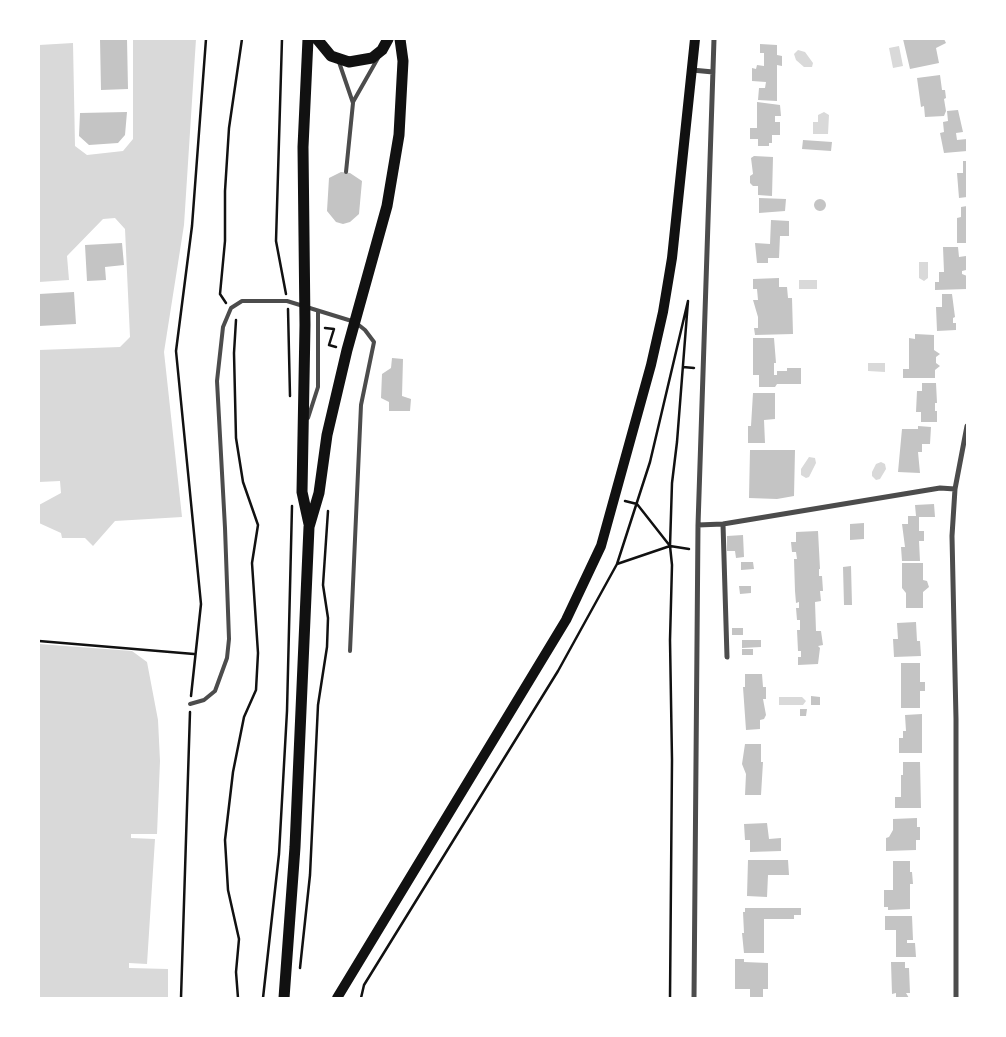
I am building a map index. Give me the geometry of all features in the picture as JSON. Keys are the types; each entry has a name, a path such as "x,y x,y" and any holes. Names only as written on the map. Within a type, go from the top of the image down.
{"main road":[{"path":"282,996 295,847 309,527 302,492 305,425 305,307 302,147 308,39"},
{"path":"317,39 322,47 338,60 361,61 372,58 382,50 388,39"},
{"path":"309,527 319,493 327,435 355,322 387,206 399,135 403,61 400,39"},
{"path":"337,998 566,620 593,565 615,499 651,365 665,303 672,258 695,39"}],"street":[{"path":"694,998 698,525 714,39"},
{"path":"692,70 713,72"},
{"path":"956,998 956,719 952,554 954,489 967,426"},
{"path":"698,525 723,524 940,488 954,489"},
{"path":"723,524 727,657"}],"lane":[{"path":"346,172 353,103 382,50"},
{"path":"338,60 353,103"},
{"path":"190,704 204,700 215,691 225,666 228,648 225,528 217,388 220,343 227,315 234,306 248,300 287,302 355,322 372,338 374,346 361,405 350,651"},
{"path":"305,425 318,387 318,311"}],"path":[{"path":"181,998 190,704 201,604 176,351 192,226 206,39"},
{"path":"238,998 236,972 239,939 228,890 225,840 233,772 244,717 256,690 258,653 252,563 258,525 243,482 236,438 234,353 236,320 234,306 230,302 227,305 220,294 225,241 225,191 229,128 242,39"},
{"path":"282,39 276,241 287,302 290,398"},
{"path":"360,998 368,977 558,671 617,564 650,462 688,301 672,483 670,546 672,565 670,640 672,760 670,998"},
{"path":"615,499 637,504 646,519 670,546"},
{"path":"263,998 279,854 287,711 292,500"},
{"path":"300,969 310,875 318,705 327,647 328,618 323,585 328,506"},
{"path":"617,564 670,546 698,550"},
{"path":"39,641 195,654"}],"shaded area":[{"path":"133,39 196,39 184,225 164,352 182,517 115,521 93,546 85,538 62,538 61,533 39,523 39,505 61,493 60,481 39,482 39,350 120,347 130,337 125,229 115,218 103,219 67,256 69,280 39,282 39,45 73,43 75,146 87,155 123,151 133,139"},
{"path":"899,46 903,66 893,68 889,48"},
{"path":"798,50 805,52 813,63 812,67 804,67 796,60 794,54"},
{"path":"824,112 829,115 828,134 813,134 813,122 818,122 818,115"},
{"path":"919,262 928,262 928,278 924,281 919,278"},
{"path":"799,280 817,280 817,289 799,289"},
{"path":"868,363 885,363 885,372 868,371"},
{"path":"809,457 815,458 816,463 809,477 806,478 801,475 801,469"},
{"path":"881,462 885,464 886,469 880,479 876,480 872,476 872,472 876,464"},
{"path":"39,644 132,651 147,662 158,720 160,761 157,834 131,834 131,838 155,839 147,964 129,963 129,968 168,969 168,998 39,998"},
{"path":"779,697 802,697 806,701 803,705 779,705"}],"building":[{"path":"100,39 127,39 128,89 101,90"},
{"path":"903,39 944,39 946,43 936,48 939,63 910,69"},
{"path":"760,44 777,45 777,55 782,56 782,66 777,65 777,101 758,100 759,88 765,88 766,82 752,81 752,68 756,69 757,65 764,66 764,53 760,53"},
{"path":"940,75 942,90 945,90 946,111 944,116 925,117 924,106 921,107 917,78"},
{"path":"757,102 780,105 781,116 775,116 775,122 780,122 780,135 772,135 772,143 769,143 769,146 758,146 758,139 750,139 750,128 757,128"},
{"path":"958,110 963,132 956,133 957,140 967,139 967,151 944,153 940,133 944,132 943,122 948,121 947,111"},
{"path":"127,112 125,135 118,143 89,145 79,136 80,113"},
{"path":"803,140 832,142 831,151 802,149"},
{"path":"754,156 773,157 772,196 758,195 758,186 753,186 750,183 750,176 753,174 751,158"},
{"path":"963,161 967,161 967,197 959,198 957,173 963,173"},
{"path":"341,172 350,173 362,181 359,214 350,222 343,224 336,222 327,211 329,178"},
{"path":"759,198 786,199 785,211 759,213"},
{"path":"818,199 822,199 826,205 822,211 818,211 814,207 814,203"},
{"path":"967,206 967,243 957,243 957,218 961,217 961,207"},
{"path":"771,220 789,221 789,236 780,236 779,258 768,258 768,263 757,263 755,243 770,244"},
{"path":"122,243 124,265 105,267 106,280 87,281 85,245"},
{"path":"943,247 958,247 959,257 966,256 966,270 962,271 962,274 967,276 967,289 935,290 935,282 939,282 939,272 944,272"},
{"path":"779,278 779,287 787,287 788,298 792,298 793,334 755,335 754,328 758,328 758,317 753,300 758,300 757,289 753,289 753,279"},
{"path":"74,292 76,324 39,326 39,294"},
{"path":"942,294 952,294 955,317 953,318 953,323 956,323 956,330 937,331 936,307 942,307"},
{"path":"915,334 934,335 934,350 940,354 936,357 936,363 940,366 935,370 935,378 903,378 903,369 909,369 909,338 915,339"},
{"path":"753,338 774,338 776,363 774,363 774,375 777,375 777,371 787,371 787,368 801,368 801,384 777,384 775,387 759,387 759,375 753,375"},
{"path":"392,358 403,359 402,396 411,399 410,411 389,411 389,402 381,398 382,374 391,368"},
{"path":"922,383 936,383 937,403 935,403 935,411 937,411 937,422 921,422 921,412 916,412 917,391 922,391"},
{"path":"753,393 775,393 775,419 764,420 765,443 748,443 748,426 751,426"},
{"path":"918,426 931,427 930,444 922,444 922,452 918,452 920,473 898,472 902,429 918,429"},
{"path":"750,450 795,450 794,496 777,499 749,498"},
{"path":"934,504 935,517 919,517 919,531 924,531 924,541 919,541 920,561 902,561 901,547 905,547 902,524 908,524 908,516 916,516 915,505"},
{"path":"864,523 864,539 850,540 850,524"},
{"path":"818,531 819,576 822,576 823,591 820,591 821,601 815,602 816,631 821,631 823,645 818,646 820,648 818,664 798,665 798,657 801,657 801,651 798,651 797,630 800,630 800,620 797,620 796,608 799,608 799,602 796,603 795,591 794,559 797,559 796,552 792,552 791,542 796,542 796,532"},
{"path":"743,535 744,557 736,558 735,551 727,551 727,536"},
{"path":"741,562 753,562 754,569 741,570"},
{"path":"902,563 923,563 923,580 927,581 929,587 923,592 923,608 906,608 906,593 902,588"},
{"path":"851,566 852,605 844,605 843,567"},
{"path":"739,586 751,586 751,593 740,594"},
{"path":"916,622 917,641 920,641 921,656 894,657 893,639 898,639 897,623"},
{"path":"732,628 743,628 743,635 732,635"},
{"path":"742,640 761,640 761,647 742,648"},
{"path":"742,649 753,649 753,655 742,655"},
{"path":"901,663 920,663 920,682 925,682 925,691 920,691 920,708 901,708"},
{"path":"745,674 762,674 763,687 766,687 766,699 763,699 766,715 764,719 760,720 760,729 746,730 743,687 745,687"},
{"path":"811,696 820,697 820,705 811,705"},
{"path":"800,709 807,709 806,716 800,716"},
{"path":"922,714 922,753 899,753 899,738 903,738 903,731 906,731 905,715"},
{"path":"745,744 761,744 761,762 763,762 761,795 745,795 746,774 742,764"},
{"path":"903,762 920,762 921,808 895,808 895,797 901,797"},
{"path":"917,818 917,827 920,827 920,840 916,840 916,850 886,851 886,838 889,837 893,830 893,819"},
{"path":"767,823 769,839 781,838 781,851 750,852 750,840 745,840 744,824"},
{"path":"748,860 788,860 789,875 768,875 767,897 747,896"},
{"path":"893,861 910,861 913,884 910,884 910,909 888,910 888,907 884,907 884,890 893,890"},
{"path":"745,908 801,908 801,915 794,915 794,919 764,919 764,953 744,953 742,933 744,933 743,912 745,912"},
{"path":"885,916 912,916 913,940 907,940 907,943 915,943 916,957 896,957 896,930 885,930"},
{"path":"735,959 744,959 744,962 768,963 768,989 763,989 763,998 750,998 750,989 735,989"},
{"path":"891,962 905,962 905,968 909,968 910,993 906,993 909,998 896,998 896,993 892,994"}]}
